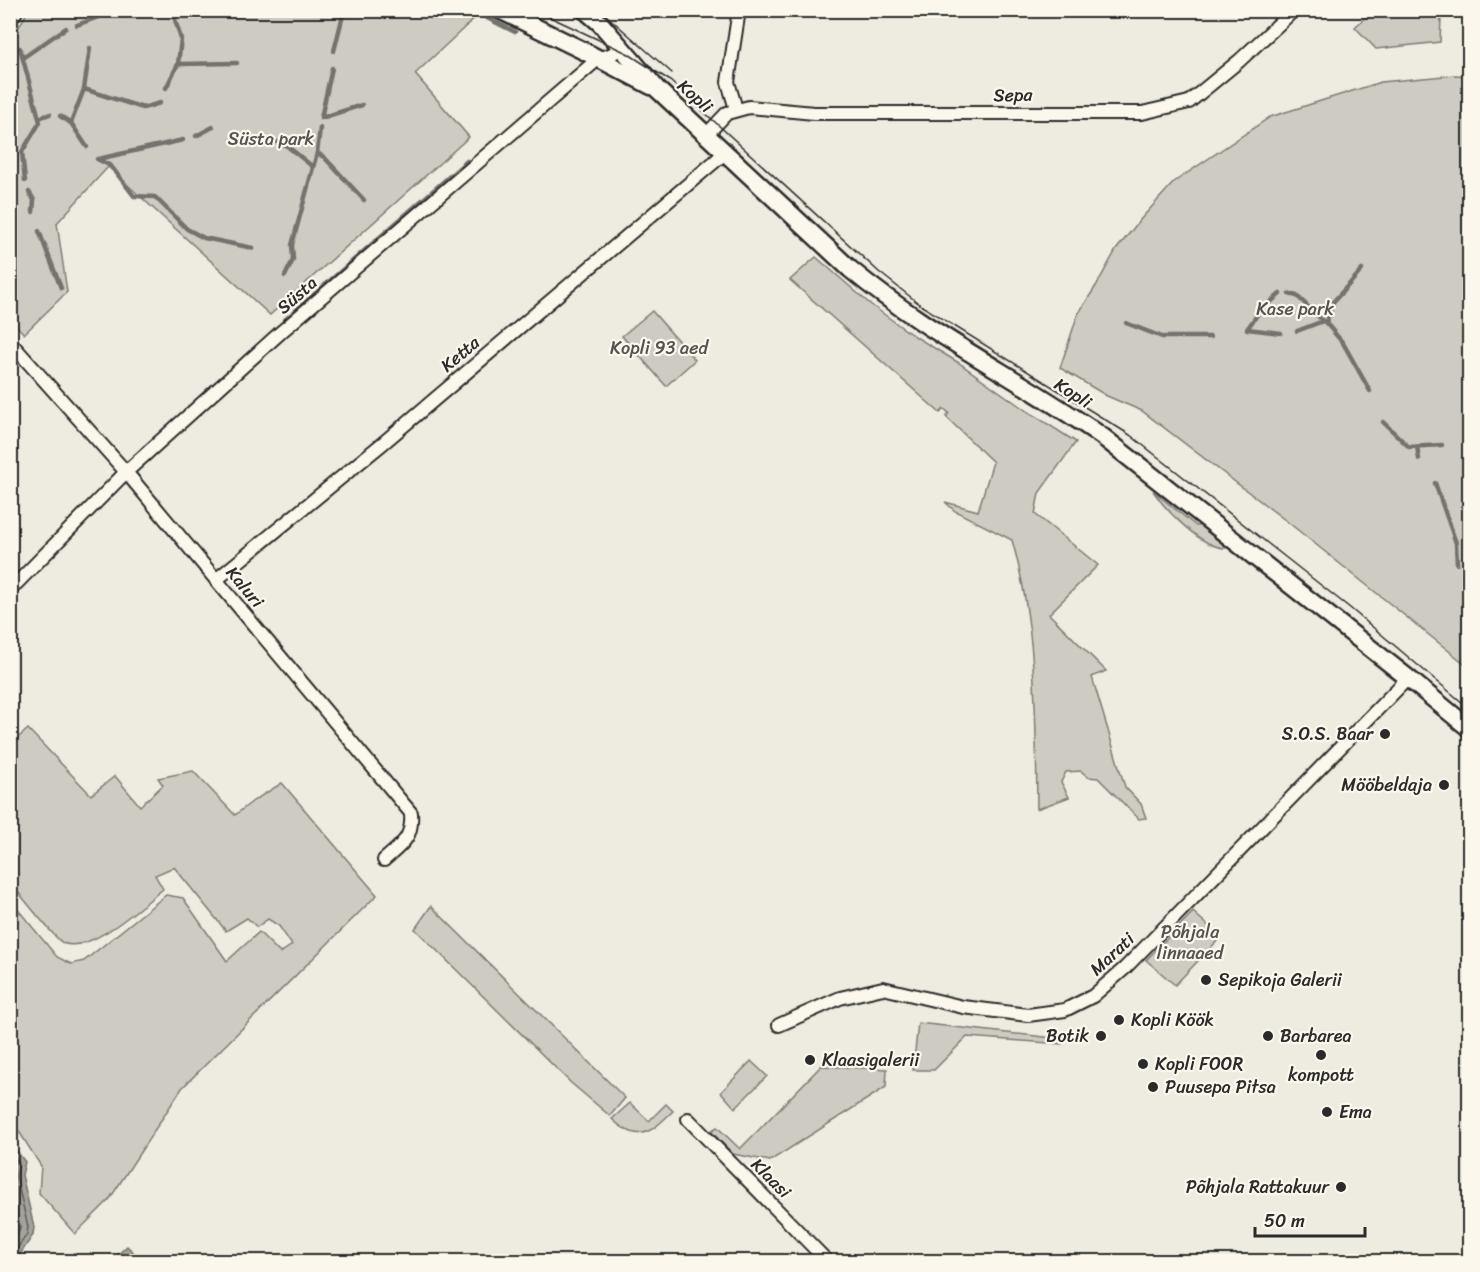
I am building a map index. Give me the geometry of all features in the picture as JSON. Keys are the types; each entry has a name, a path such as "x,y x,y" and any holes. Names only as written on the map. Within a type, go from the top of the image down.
{"street":[{"path":"10,21 16,10"},
{"name":"Kopli","path":"500,10 657,89"},
{"name":"Kopli","path":"585,10 619,44 657,89 850,269 881,295 910,316 1064,409 1142,465 1470,729"},
{"path":"707,134 727,113 736,109 728,82 739,10"},
{"name":"Sepa","path":"736,109 749,107 814,113 905,114 1142,113 1189,102 1239,61 1294,10"},
{"name":"Süsta","path":"10,590 126,472 281,332 598,59 615,53 619,44"},
{"name":"Ketta","path":"216,580 391,437 726,152"},
{"name":"Kaluri","path":"10,342 126,472 411,813 410,834 404,843 384,860"},
{"name":"Marati","path":"779,1025 840,999 883,988 963,1007 1028,1015 1065,1010 1094,996 1125,968 1408,678"},
{"name":"Klaasi","path":"688,1119 828,1262"}],"green space":[{"name":"Süsta park","path":"474,10 480,13 415,74 469,137 270,315 108,167 57,223 67,292 24,334 10,318 10,42 28,11"},
{"path":"1372,11 1426,11 1441,17 1440,42 1376,49 1355,27"},
{"name":"Kase park","path":"1455,75 1470,76 1469,667 1289,523 1142,411 1107,396 1060,368 1078,314 1116,250 1174,182 1270,117 1381,82"},
{"path":"816,257 870,304 911,334 959,363 1076,442 1039,493 1035,514 1098,565 1049,614 1106,671 1092,677 1125,787 1141,804 1146,818 1139,819 1098,778 1088,777 1081,771 1066,772 1061,782 1069,797 1037,809 1034,673 1031,640 1012,540 955,511 945,502 978,511 993,462 946,417 949,413 944,409 940,413 790,280"},
{"name":"Kopli 93 aed","path":"652,311 695,360 666,386 622,336"},
{"path":"1153,491 1196,526 1205,525 1226,544 1226,548 1206,542 1195,535 1166,508"},
{"path":"28,729 91,795 115,776 140,806 163,785 158,778 193,771 235,815 282,783 377,895 182,1088 109,1200 75,1234 39,1193 41,1166 11,1119 10,1047 13,1045 10,1042 11,901 57,957 71,964 84,961 166,895 183,898 227,961 259,932 280,953 292,945 279,926 268,919 257,927 247,918 226,931 174,867 155,875 163,889 101,935 74,945 59,940 11,883 11,744"},
{"path":"431,906 625,1098 610,1116 571,1083 415,929"},
{"name":"Põhjala linnaaed","path":"1193,912 1221,937 1175,985 1146,960"},
{"path":"918,1023 1062,1039 1062,1044 967,1037 934,1070 913,1070"},
{"path":"751,1061 767,1076 735,1108 721,1092"},
{"path":"821,1066 887,1069 886,1087 770,1161 733,1154 711,1131 717,1127 740,1149"},
{"path":"630,1103 649,1121 666,1104 673,1111 651,1130 644,1133 630,1132 612,1119"}],"water":[{"path":"10,1142 25,1162 22,1175 34,1227 33,1235 15,1262 10,1261"},
{"path":"127,1246 142,1261 111,1261"}],"waterway":[{"path":"166,88 178,64 181,39 172,10"},
{"path":"471,10 515,32"},
{"path":"334,51 343,15"},
{"path":"77,25 101,16"},
{"path":"24,57 66,28"},
{"path":"20,48 40,122 22,152 25,181"},
{"path":"71,123 84,89 90,48"},
{"path":"178,64 237,63"},
{"path":"332,68 321,118 362,105"},
{"path":"84,89 143,108 160,103"},
{"path":"39,118 50,114"},
{"path":"60,116 71,123 87,147"},
{"path":"196,136 213,127"},
{"path":"285,276 293,260 292,245 317,153 320,128"},
{"path":"270,139 287,146 313,167"},
{"path":"98,159 183,140"},
{"path":"317,153 324,157 364,200"},
{"path":"97,159 111,166 134,196 155,197 187,229 204,238 253,248"},
{"path":"285,320 467,161"},
{"path":"29,192 34,200 33,212"},
{"path":"39,231 61,288"},
{"path":"1326,323 1333,302 1362,270"},
{"path":"1280,294 1260,311 1247,329 1281,333"},
{"path":"1289,294 1297,296 1323,321"},
{"path":"1297,331 1323,321 1326,323 1343,343 1370,391"},
{"path":"1126,323 1162,337 1210,337"},
{"path":"1383,422 1409,447 1442,445"},
{"path":"1417,447 1419,459"},
{"path":"1435,483 1456,543 1457,564"}],"tram line":[{"path":"535,10 627,53 669,80 879,272 922,306 1130,435 1350,608 1470,709"},
{"path":"600,10 672,73"}],"place":[{"name":"S.O.S. Baar","path":"1385,734"},
{"name":"Mööbeldaja","path":"1444,785"},
{"name":"Sepikoja Galerii","path":"1206,980"},
{"name":"Kopli Köök","path":"1119,1020"},
{"name":"Botik","path":"1101,1036"},
{"name":"Barbarea","path":"1268,1036"},
{"name":"kompott","path":"1321,1055"},
{"name":"Klaasigalerii","path":"810,1060"},
{"name":"Kopli FOOR","path":"1143,1064"},
{"name":"Puusepa Pitsa","path":"1153,1087"},
{"name":"Ema","path":"1327,1112"},
{"name":"Põhjala Rattakuur","path":"1341,1187"}]}
